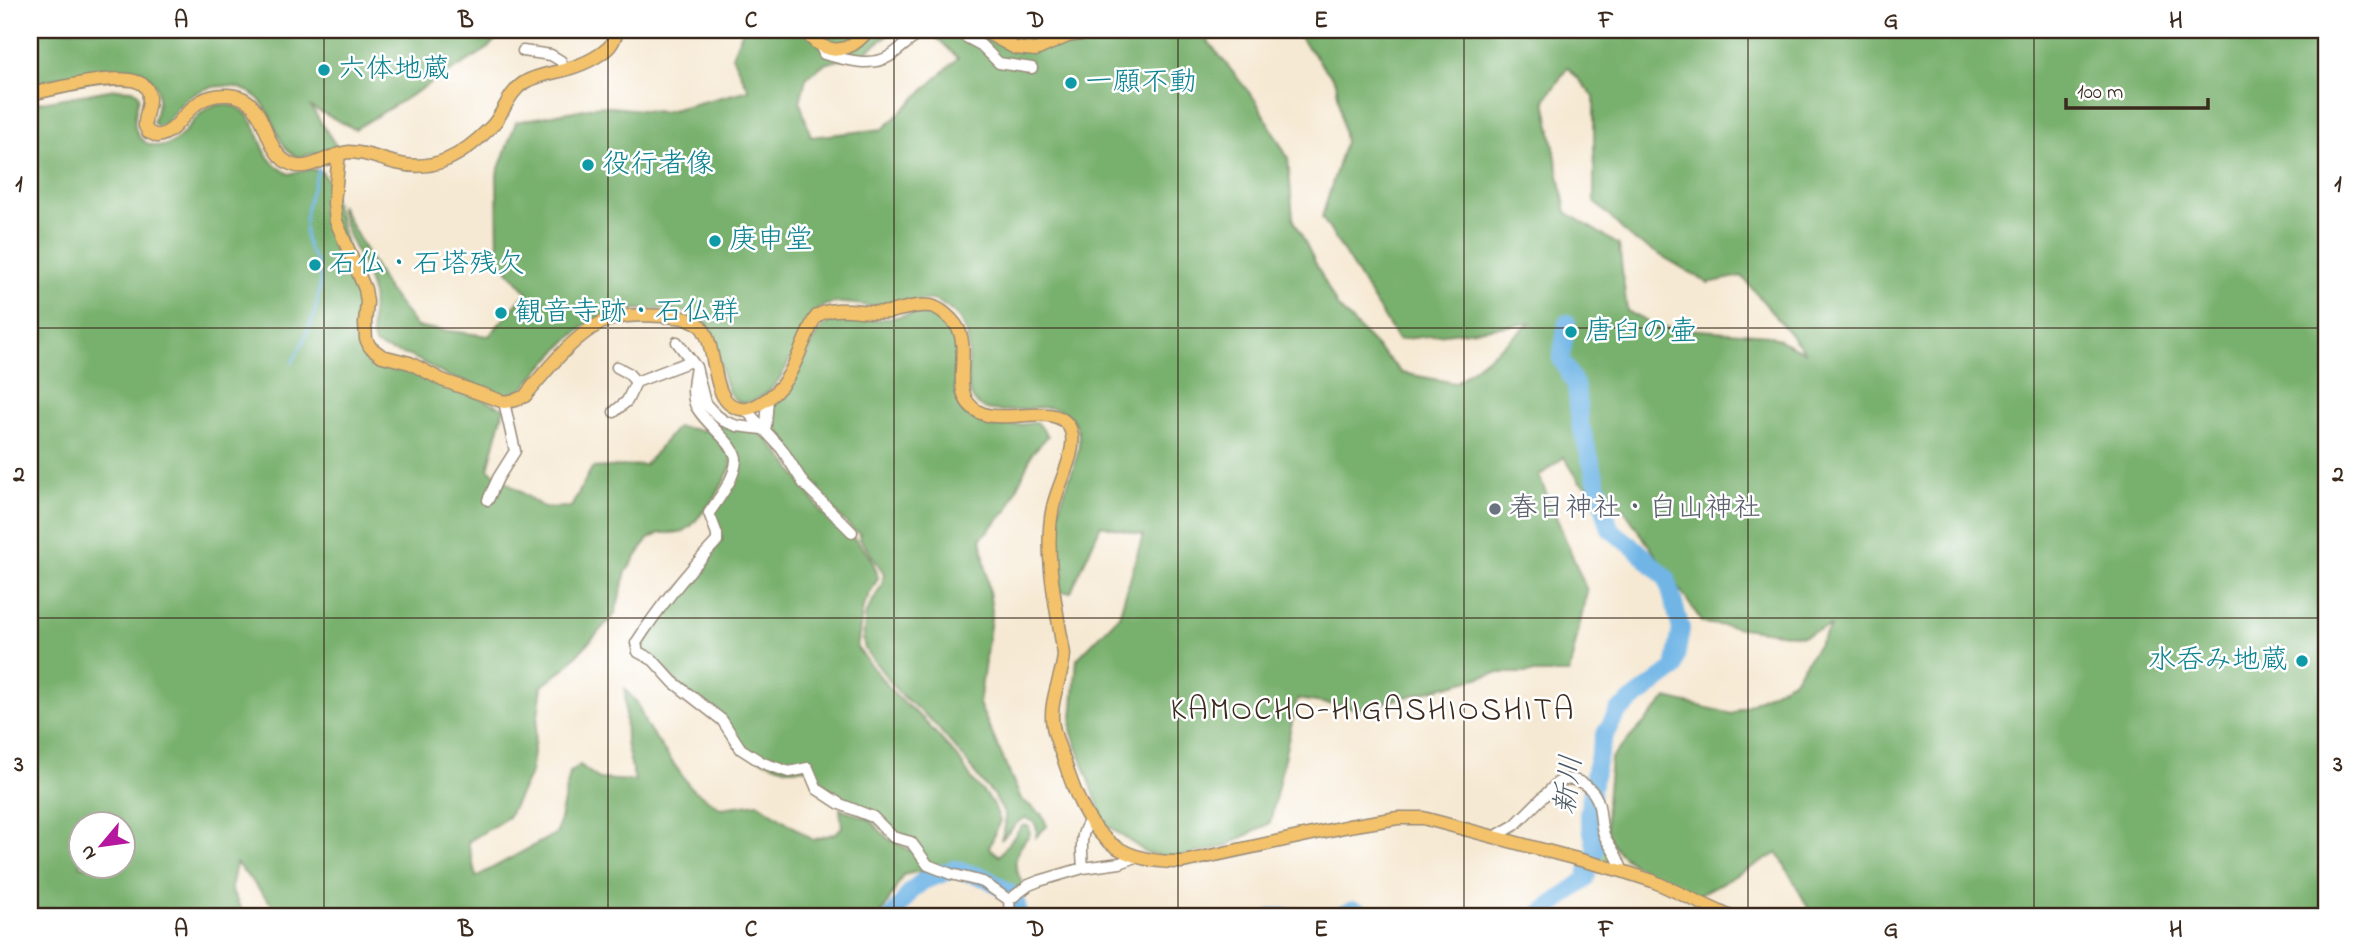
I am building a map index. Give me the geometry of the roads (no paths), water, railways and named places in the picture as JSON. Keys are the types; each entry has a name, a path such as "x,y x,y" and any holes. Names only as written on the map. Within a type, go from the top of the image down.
{"main road":[{"path":"30,94 114,79 136,80 146,88 149,97 144,121 146,129 151,135 157,136 170,132 191,107 202,100 230,95 244,99 256,109 277,153 288,163 307,165 339,153 361,153 418,167 454,158 474,144 494,124 521,85 533,78 564,71 584,62 610,47 618,30"},
{"path":"803,30 820,45 836,50 850,47 862,39 868,30"},
{"path":"982,30 1015,48 1036,50 1068,36 1107,30"},
{"path":"339,153 334,202 336,221 365,289 366,339 370,348 382,356 410,363 442,380 504,402 525,396 588,330 605,321 638,314 690,320 702,328 725,401 733,407 746,410 779,390 792,373 811,326 817,317 829,311 840,309 870,314 933,306 948,316 957,326 964,352 961,379 963,395 975,411 988,417 1001,418 1044,413 1054,415 1065,422 1071,431 1071,447 1053,507 1051,527 1053,585 1064,654 1052,704 1052,718 1070,780 1090,821 1120,852 1162,863 1183,862 1349,826 1398,818 1423,818 1622,871 1653,881 1715,914 1731,917"}],"street":[{"path":"820,45 824,54 846,60 879,61 926,30"},
{"path":"953,30 981,45 999,64 1032,68"},
{"path":"523,51 551,55 561,61 564,71"},
{"path":"677,342 693,364 705,403 715,414 737,426 762,429"},
{"path":"614,412 627,401 636,382 693,364"},
{"path":"693,364 696,406 737,457 734,470 709,513 717,541 648,625 636,643 638,652 653,660 673,682 722,720 741,749 763,763 789,772 808,768 817,789 840,804 873,817 893,837 911,842 928,865 983,882 1009,900"},
{"path":"617,367 628,373 636,382"},
{"path":"762,429 766,426 768,399"},
{"path":"488,500 515,451 504,402"},
{"path":"746,410 782,450 811,491 852,532"},
{"path":"1496,836 1515,825 1562,780 1571,779 1585,785 1598,801 1604,836 1619,858 1622,871"},
{"path":"1083,868 1085,825 1090,821"},
{"path":"1009,900 1039,881 1083,868 1121,863 1136,857"},
{"path":"1009,900 1010,917"}],"waterway":[{"path":"292,363 308,330 319,293 318,266 309,249 305,229 307,209 319,169"},
{"name":"新川","path":"1536,917 1585,880 1596,849 1588,815 1604,736 1618,711 1674,669 1681,629 1667,579 1610,529 1580,423 1576,386 1561,359 1567,323"},
{"name":"新川","path":"892,917 912,890 923,881 954,869 986,878 1008,892 1017,904 1018,917"},
{"name":"新川","path":"1336,917 1354,910 1374,917"},
{"name":"新川","path":"1272,917 1298,917"}],"place":[{"name":"六体地蔵","path":"324,70"},
{"name":"一願不動","path":"1071,83"},
{"name":"役行者像","path":"588,165"},
{"name":"庚申堂","path":"715,241"},
{"name":"石仏・石塔残欠","path":"315,265"},
{"name":"観音寺跡・石仏群","path":"501,313"},
{"name":"唐臼の壷","path":"1571,332"},
{"name":"春日神社・白山神社","path":"1495,509"},
{"name":"水呑み地蔵","path":"2302,661"}],"district":[{"name":"KAMOCHO-HIGASHIOSHITA","path":"1373,711"}]}
